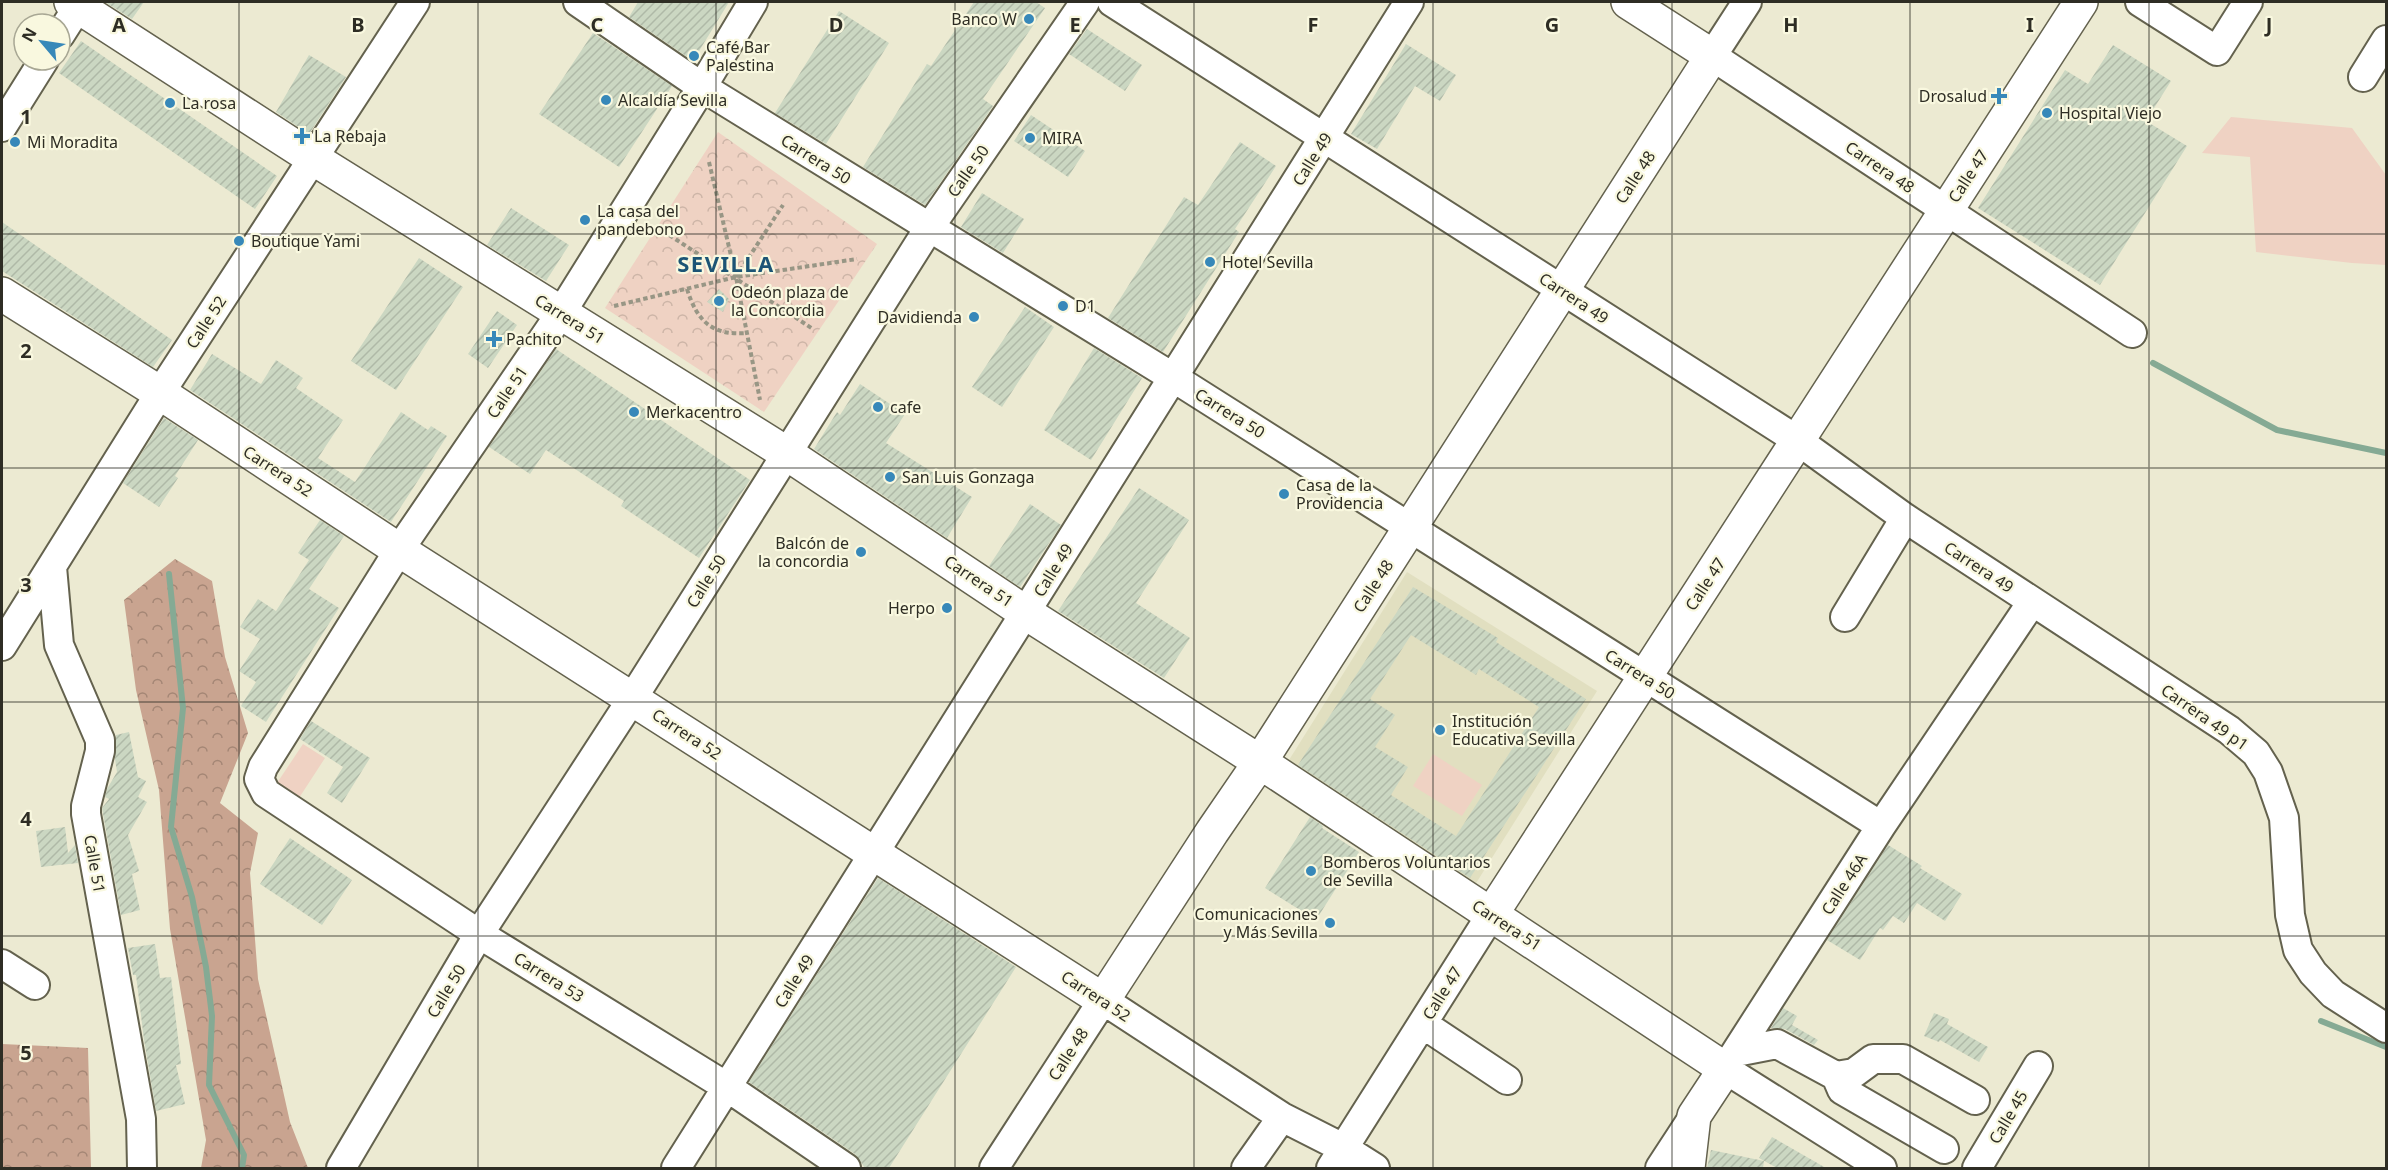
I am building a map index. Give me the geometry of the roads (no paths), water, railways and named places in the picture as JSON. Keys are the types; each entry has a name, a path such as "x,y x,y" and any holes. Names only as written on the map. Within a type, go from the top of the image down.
{"main road":[{"name":"Carrera 48","path":"1628,2 1712,56"},
{"name":"Calle 47","path":"1491,915 2081,2"},
{"name":"Carrera 51","path":"77,3 314,159 786,453 1026,613 1260,762 1491,915 1730,1061"},
{"name":"Calle 48","path":"1103,1000 1260,762 1712,56"},
{"name":"Carrera 52","path":"2,294 160,393 399,550 1103,1000"},
{"name":"Calle 46A","path":"1694,1116 1730,1061"},
{"path":"1688,1168 1694,1116"}],"street":[{"name":"Calle 52","path":"5,632 52,567 160,393 415,2"},
{"name":"Carrera 50","path":"578,2 702,87 1174,378 1881,826"},
{"name":"Calle 51","path":"259,780 263,767 399,550 561,313 753,2"},
{"name":"Calle 50","path":"341,1168 479,934 632,699 928,228 1085,2"},
{"name":"Carrera 49","path":"1112,2 1797,440 1905,518 2032,602"},
{"name":"Calle 49","path":"676,1168 1409,2"},
{"name":"Calle 48","path":"1712,56 1747,2"},
{"path":"2140,2 2217,51 2248,2"},
{"path":"2363,77 2386,40"},
{"name":"Carrera 48","path":"1712,56 2132,333"},
{"path":"2,127 36,72"},
{"path":"1845,617 1905,518"},
{"name":"Calle 51","path":"52,567 59,645 100,740 100,751 86,814 141,1119 142,1168"},
{"name":"Calle 46A","path":"1730,1061 1881,826 2032,602"},
{"name":"Carrera 49 p1","path":"2032,602 2229,730 2256,753 2268,772 2284,818 2290,915 2298,950 2313,973 2333,994 2386,1028"},
{"name":"Carrera 53","path":"259,780 266,794 479,934 727,1087 846,1168"},
{"name":"Calle 47","path":"1338,1159 1491,915"},
{"path":"2,964 35,985"},
{"name":"Calle 48","path":"994,1168 1103,1000"},
{"name":"Carrera 52","path":"1103,1000 1282,1117 1338,1159 1376,1168"},
{"path":"1423,1024 1507,1080"},
{"path":"1730,1061 1777,1044 1836,1076 1854,1073 1873,1059 1903,1059 1976,1100"},
{"name":"Carrera 51","path":"1730,1061 1882,1168"},
{"name":"Calle 45","path":"1977,1168 2038,1066"},
{"path":"1836,1076 1842,1090 1944,1149"},
{"name":"Calle 46A","path":"1660,1168 1694,1116"},
{"path":"1246,1168 1282,1117"}],"waterway":[{"path":"2153,363 2277,430 2386,453"},
{"path":"169,574 183,708 171,827 192,897 206,967 212,1016 209,1085 244,1155 242,1168"},
{"path":"2321,1021 2386,1047"}],"place":[{"name":"Banco W","path":"1029,19"},
{"name":"Café Bar Palestina","path":"694,56"},
{"name":"Drosalud","path":"1999,96"},
{"name":"Alcaldía Sevilla","path":"606,100"},
{"name":"La rosa","path":"170,103"},
{"name":"Hospital Viejo","path":"2047,113"},
{"name":"La Rebaja","path":"302,136"},
{"name":"MIRA","path":"1030,138"},
{"name":"Mi Moradita","path":"15,142"},
{"name":"La casa del pandebono","path":"585,220"},
{"name":"Boutique Yami","path":"239,241"},
{"name":"Hotel Sevilla","path":"1210,262"},
{"name":"Odeón plaza de la Concordia","path":"719,301"},
{"name":"D1","path":"1063,306"},
{"name":"Davidienda","path":"974,317"},
{"name":"Pachito","path":"494,339"},
{"name":"cafe","path":"878,407"},
{"name":"Merkacentro","path":"634,412"},
{"name":"San Luis Gonzaga","path":"890,477"},
{"name":"Casa de la Providencia","path":"1284,494"},
{"name":"Balcón de la concordia","path":"861,552"},
{"name":"Herpo","path":"947,608"},
{"name":"Institución Educativa Sevilla","path":"1440,730"},
{"name":"Bomberos Voluntarios de Sevilla","path":"1311,871"},
{"name":"Comunicaciones y Más Sevilla","path":"1330,923"}],"district":[{"name":"SEVILLA","path":"726,264"}]}
